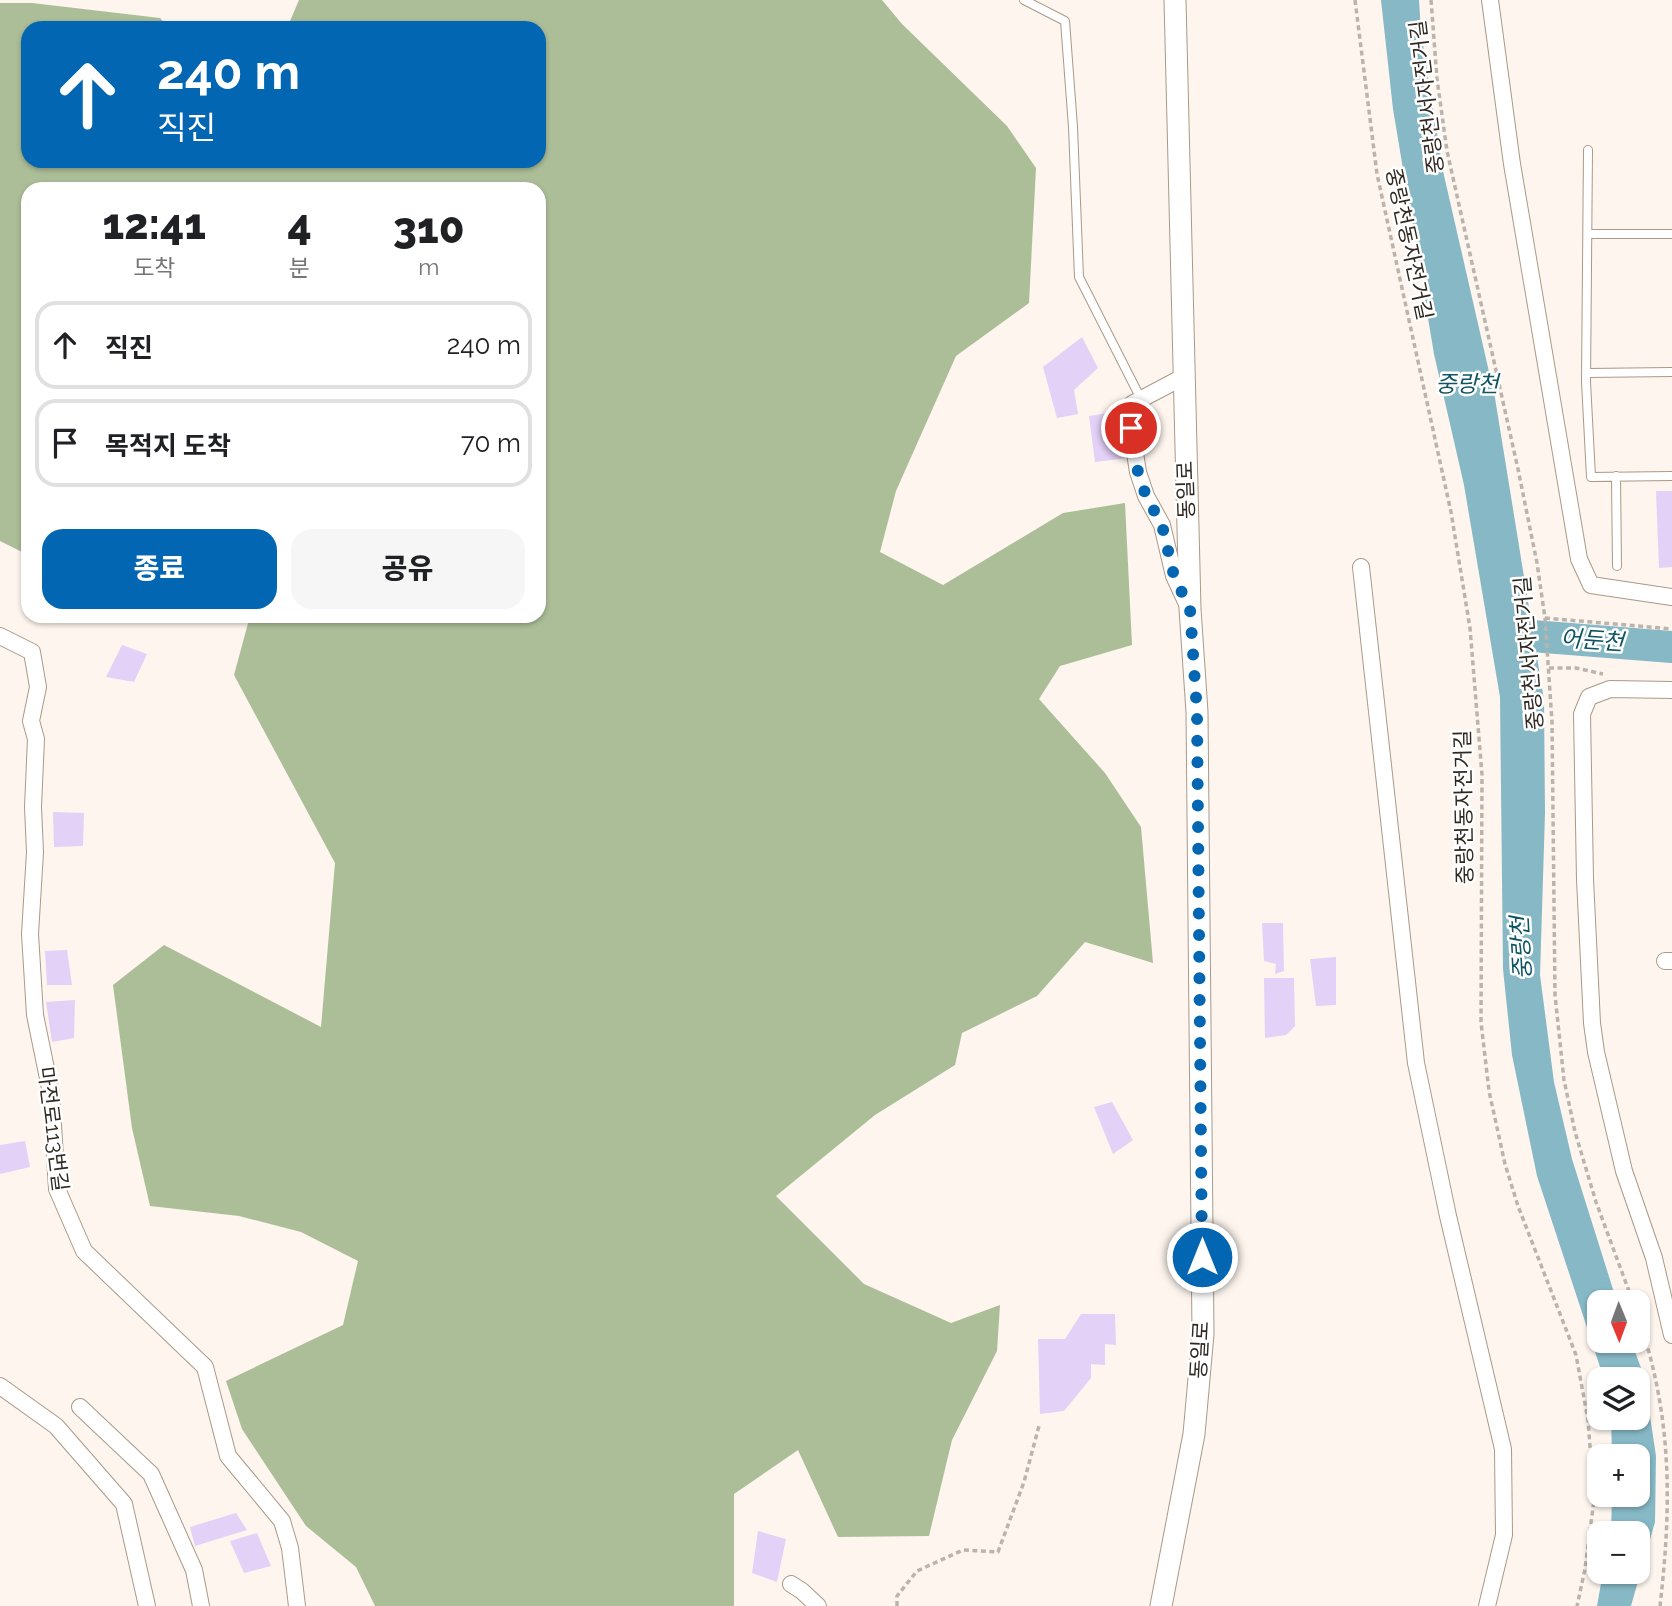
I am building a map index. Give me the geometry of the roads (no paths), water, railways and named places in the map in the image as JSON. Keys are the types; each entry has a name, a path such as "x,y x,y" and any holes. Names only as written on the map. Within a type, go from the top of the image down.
{"street":[{"name":"동일로","path":"1161,1606 1194,1434 1203,1334 1197,712 1190,609 1175,0"},
{"path":"1491,6 1512,164 1579,559 1591,585 1672,597"},
{"path":"1183,377 1132,404 1131,428 1138,472 1146,496 1162,525 1174,576 1190,609"},
{"path":"1361,567 1416,1063 1448,1216 1503,1449 1504,1535 1487,1606"},
{"name":"마전로113번길","path":"0,636 32,652 38,687 31,722 36,738 33,807 35,852 30,934 35,1015 51,1093 57,1189 84,1251 205,1367 228,1456 282,1521 290,1548 297,1606"},
{"path":"1672,690 1610,690 1589,697 1582,714 1592,1023 1596,1052 1624,1171 1654,1258 1672,1335"},
{"path":"0,1386 56,1426 124,1504 148,1606"},
{"path":"80,1407 150,1474 194,1570 201,1606"},
{"path":"791,1584 818,1606"}],"lane":[{"path":"1024,0 1065,21 1073,128 1079,276 1142,399"},
{"path":"1588,150 1587,373 1591,477 1672,476"},
{"path":"1588,234 1672,234"},
{"path":"1587,373 1672,372"},
{"path":"1616,476 1617,566"}],"water":[{"name":"중랑천","path":"1381,0 1419,0 1421,32 1443,171 1495,398 1544,700 1545,813 1540,975 1554,1082 1572,1159 1613,1290 1587,1290 1587,1327 1537,1176 1512,1055 1503,969 1500,697 1464,485 1434,354 1393,109"},
{"name":"중랑천","path":"1595,1353 1635,1353 1641,1367 1600,1367"},
{"name":"중랑천","path":"1650,1416 1656,1456 1655,1522 1650,1540 1650,1521 1611,1521 1612,1507 1650,1507 1650,1444 1612,1444 1611,1430 1650,1430"},
{"name":"중랑천","path":"1601,1584 1637,1584 1631,1606 1597,1606"}],"waterway":[{"name":"어둔천","path":"1512,639 1532,636 1672,647"}]}
